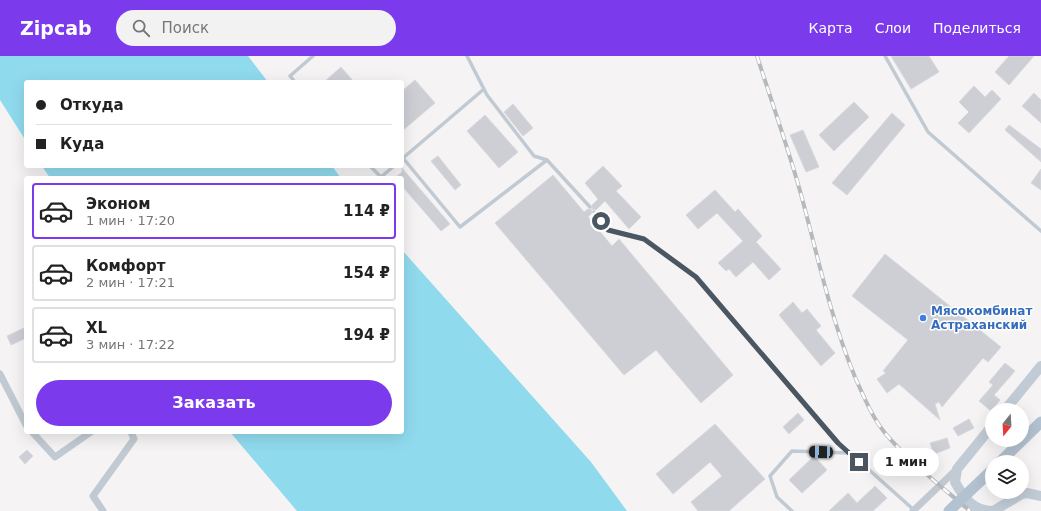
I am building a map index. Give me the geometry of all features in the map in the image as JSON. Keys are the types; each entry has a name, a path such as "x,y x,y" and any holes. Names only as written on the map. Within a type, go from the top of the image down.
{"main road":[{"path":"1007,455 1041,422"},
{"path":"949,511 985,477"}],"street":[{"path":"1011,403 1041,366"},
{"path":"0,374 24,421"},
{"path":"34,434 55,457 88,434"},
{"path":"103,511 94,496 134,439 132,434"},
{"path":"914,510 957,469 985,435"},
{"path":"957,469 955,482 969,501 981,511 993,511 1022,494 1028,493 1041,496"}],"lane":[{"path":"293,80 290,76 314,56"},
{"path":"468,56 484,89 534,156 548,160 590,207"},
{"path":"885,56 928,132 1041,231"},
{"path":"404,158 484,89"},
{"path":"404,160 460,227 548,160"},
{"path":"372,168 380,176"},
{"path":"382,176 392,168"},
{"path":"594,212 608,230 644,239 696,277 838,443 914,510"},
{"path":"792,511 777,497 770,476 792,451 849,453"}],"water":[{"path":"0,56 248,56 266,80 24,80 24,138 0,100"},
{"path":"43,168 334,168 340,176 49,176"},
{"path":"404,252 591,462 627,511 297,511 232,434 404,434"}],"building":[{"path":"891,56 929,56 939,72 911,89"},
{"path":"1009,56 1034,56 1009,85 995,72"},
{"path":"341,67 352,80 326,80"},
{"path":"415,80 435,103 404,129 404,89"},
{"path":"974,86 985,97 992,90 1001,99 969,133 958,123 969,112 959,102"},
{"path":"1034,93 1041,100 1041,123 1022,106"},
{"path":"854,102 869,117 834,151 819,135"},
{"path":"513,104 533,128 523,136 504,112"},
{"path":"892,113 905,125 847,195 832,183"},
{"path":"485,115 518,152 499,168 467,131"},
{"path":"1009,125 1041,149 1041,162 1005,130"},
{"path":"803,130 819,167 806,172 790,135"},
{"path":"438,156 461,185 455,190 431,161"},
{"path":"603,166 622,186 616,191 641,217 629,229 605,201 596,210 592,209 592,205 598,199 585,183"},
{"path":"402,168 450,224 441,231 404,188 404,176 397,176 402,172"},
{"path":"1041,169 1041,190 1031,183"},
{"path":"553,175 584,212 588,209 592,210 588,217 612,246 619,239 733,375 701,403 656,350 624,375 495,223"},
{"path":"715,190 735,212 738,209 762,236 756,242 781,269 769,280 753,262 736,277 729,269 726,271 718,263 743,241 717,213 698,229 686,215"},
{"name":"Мясокомбинат Астраханский","path":"885,254 1001,347 988,362 983,358 942,407 939,402 935,404 940,420 899,384 887,393 877,379 886,373 883,371 908,340 852,296"},
{"path":"793,302 802,313 807,309 821,326 816,330 835,353 821,366 779,315"},
{"path":"24,328 24,339 11,345 7,336"},
{"path":"1005,363 1015,371 994,395 1000,400 998,403 985,403 985,406 979,401 993,385 989,382"},
{"path":"798,413 804,420 789,434 783,427"},
{"path":"969,419 974,428 958,436 953,428"},
{"path":"715,424 765,479 729,511 698,511 691,502 722,476 710,462 673,494 656,474"},
{"path":"947,438 950,448 934,454 930,443"},
{"path":"27,450 33,456 25,464 19,457"},
{"path":"814,456 827,470 802,493 789,480"},
{"path":"875,486 887,498 873,511 829,511 848,493 857,503"}],"railway":[{"path":"757,56 797,180 846,355 872,414 880,427 905,454 970,511"}],"place":[{"name":"Мясокомбинат Астраханский","path":"923,318"}],"route":[{"path":"601,221 608,230 644,239 696,277 838,443 859,462"}]}
